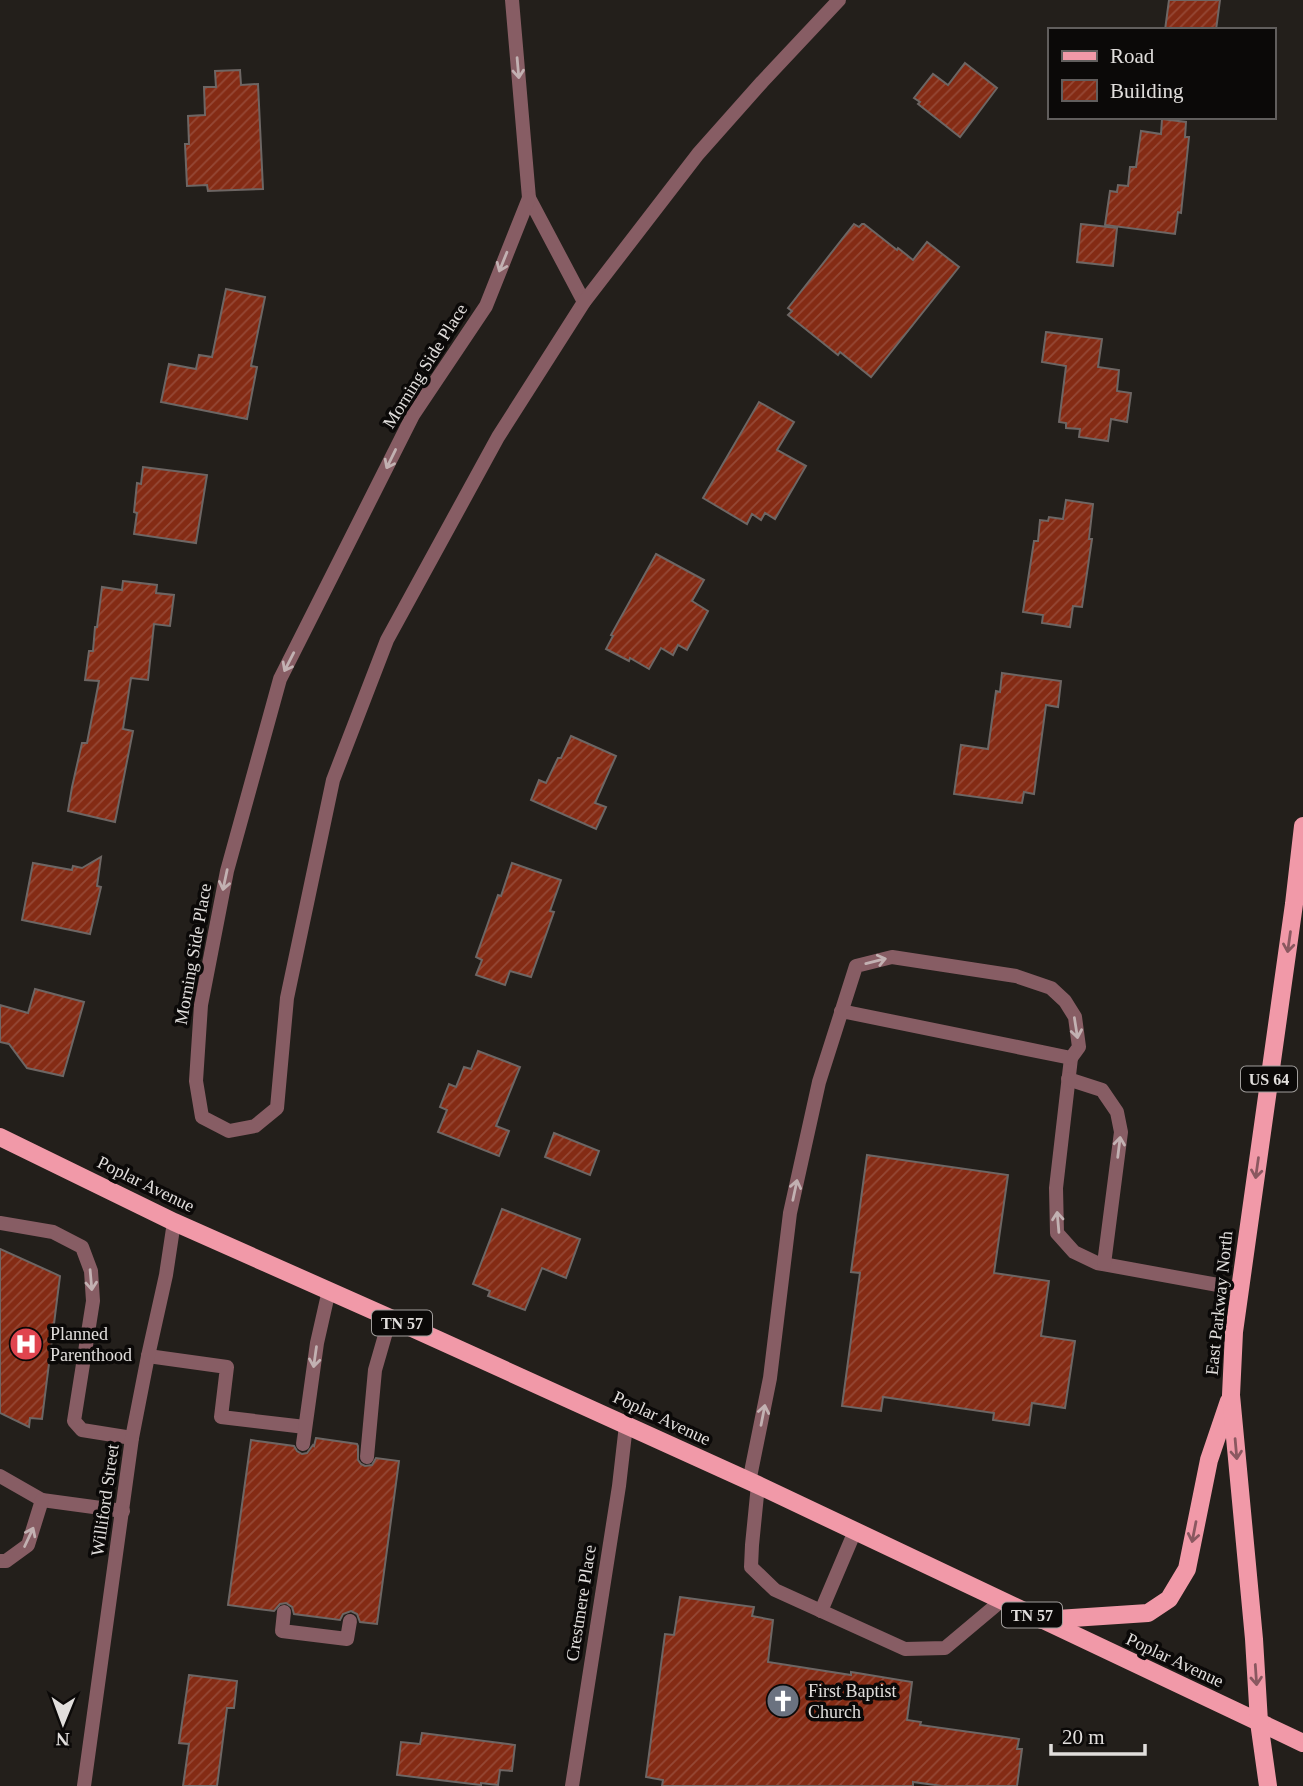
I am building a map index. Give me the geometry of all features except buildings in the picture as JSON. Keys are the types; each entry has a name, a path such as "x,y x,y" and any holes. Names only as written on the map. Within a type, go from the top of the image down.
{"main road":[{"name":"East Parkway North","path":"1268,1786 1259,1722 1231,1395 1234,1332 1303,826"},
{"name":"Poplar Avenue","path":"0,1137 174,1222 754,1483 1303,1743"},
{"path":"1041,1620 1147,1613 1169,1599 1187,1569 1209,1460 1231,1395"}],"street":[{"name":"Morning Side Place","path":"512,0 529,198 584,302"},
{"name":"Morning Side Place","path":"529,198 486,306 413,415 281,679 227,872 201,1005 196,1081 202,1117 229,1131 255,1126 277,1108 288,998 333,780 387,640 498,437 584,302 698,153 839,0"},
{"path":"1001,1601 945,1648 905,1649 775,1590 751,1567 754,1483 790,1213 819,1082 856,966 892,957 1016,976 1051,988 1065,1001 1075,1017 1079,1047 1071,1058 1068,1079 1056,1188 1057,1233 1074,1252 1097,1263 1240,1289"},
{"path":"841,1011 1071,1058"},
{"path":"1068,1079 1102,1090 1117,1112 1121,1132 1104,1264"},
{"name":"Williford Street","path":"84,1786 132,1438 166,1275 174,1222"},
{"path":"0,1223 53,1232 82,1247 91,1271 93,1301 75,1421 82,1430 132,1438"},
{"path":"303,1444 317,1343 329,1290"},
{"path":"367,1457 375,1370 390,1318"},
{"path":"148,1356 227,1367 221,1417 305,1427"},
{"name":"Crestmere Place","path":"572,1786 619,1486 626,1425"},
{"path":"0,1476 42,1500 123,1511"},
{"path":"0,1561 6,1561 28,1545 42,1500"},
{"path":"821,1611 855,1531"},
{"path":"284,1612 282,1631 347,1639 350,1621"}],"place":[{"name":"Planned Parenthood","path":"26,1344"},
{"name":"First Baptist Church","path":"783,1701"}]}
